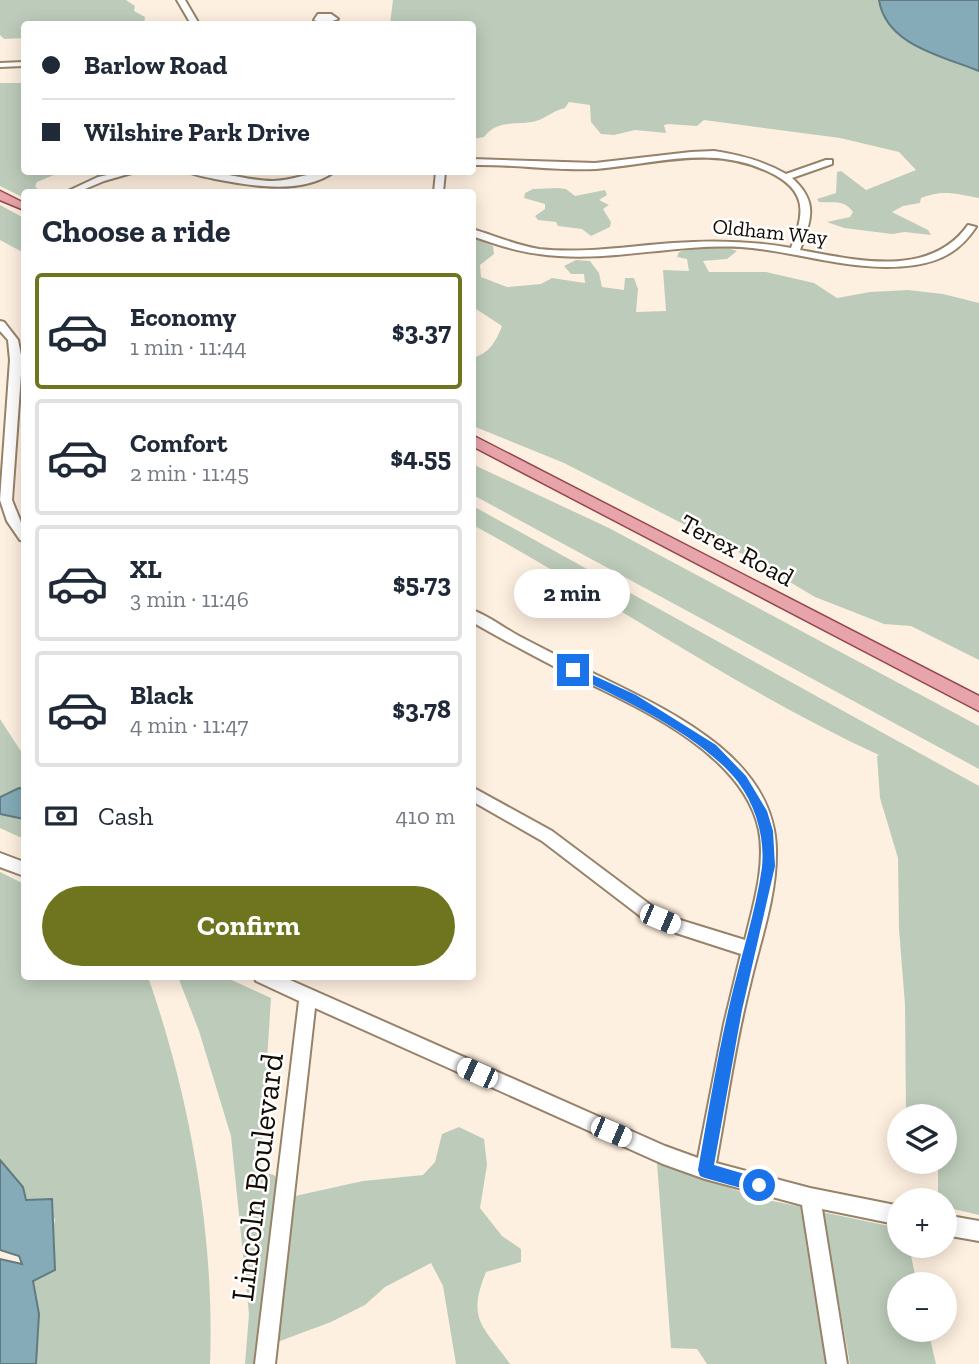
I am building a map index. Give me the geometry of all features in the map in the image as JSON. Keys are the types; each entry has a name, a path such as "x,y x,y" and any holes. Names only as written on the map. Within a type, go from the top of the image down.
{"main road":[{"path":"0,195 21,206"},
{"name":"Terex Road","path":"476,442 979,704"}],"street":[{"path":"181,0 193,21"},
{"path":"0,65 21,64"},
{"path":"476,162 580,167 677,154 708,153 752,162 785,178 800,192 806,208 795,251"},
{"path":"785,178 829,162"},
{"path":"78,189 118,175"},
{"path":"202,175 227,184 277,184 319,175"},
{"name":"Oldham Way","path":"476,233 518,248 566,255 598,255 707,243 746,244 862,262 911,263 946,253 961,242 971,227"},
{"path":"0,324 13,340 16,360 6,500 13,521 21,533"},
{"path":"11,405 21,400"},
{"path":"11,405 21,407"},
{"path":"476,617 519,643 663,716 712,748 742,779 761,811 769,851 765,887 749,949 705,1170"},
{"path":"476,795 547,836 650,914 676,926 749,949"},
{"path":"0,860 21,868"},
{"path":"270,980 652,1150 705,1170 811,1199 887,1214"},
{"name":"Lincoln Boulevard","path":"265,1364 308,998"},
{"path":"811,1199 837,1364"},
{"path":"957,1227 979,1231"}],"green space":[{"path":"0,0 126,0 135,6 134,11 145,17 144,21 21,21 21,38 4,39 0,35"},
{"path":"393,0 979,0 979,198 950,193 936,194 921,198 920,203 903,206 892,212 928,230 931,235 905,232 892,234 844,228 827,222 850,217 853,212 850,208 842,203 819,202 817,199 836,193 837,172 841,171 866,190 916,170 899,152 840,138 704,120 697,126 664,125 666,133 635,130 614,135 601,134 591,122 590,105 569,102 565,108 539,120 496,127 484,137 476,138 476,21 390,21"},
{"path":"0,83 21,83 21,175 54,175 37,182 35,187 38,189 21,189 21,196 0,186"},
{"path":"533,189 566,189 575,196 605,190 607,195 599,200 609,205 603,209 611,222 610,227 591,236 582,229 538,220 535,216 545,209 545,204 524,198 525,193"},
{"path":"0,205 21,216 21,251 0,240"},
{"path":"476,239 493,246 494,254 480,265 481,277 507,287 541,284 552,278 585,283 584,274 571,274 564,266 576,260 590,261 599,273 602,287 624,290 625,278 634,278 638,289 636,312 666,311 663,270 689,271 687,259 677,257 679,252 708,247 737,251 727,259 703,261 709,272 766,272 814,283 837,298 870,292 908,290 943,294 979,303 979,660 911,626 884,624 815,597 746,556 564,463 476,427 476,356 491,346 502,326 476,309"},
{"path":"476,466 609,528 979,726 979,769 476,497"},
{"path":"476,508 979,786 979,1215 957,1210 957,1188 938,1188 938,1174 957,1174 957,1104 906,1104 905,1005 899,929 898,858 880,798 879,755 724,673 476,527"},
{"path":"0,719 21,751 21,838 0,828"},
{"path":"0,872 21,882 21,980 149,980 176,1070 197,1168 208,1267 210,1364 36,1364 39,1314 33,1280 54,1269 52,1237 55,1219 26,1200 23,1186 0,1160"},
{"path":"179,980 232,980 271,998 260,1172 274,1175 281,1183 259,1364 245,1364 249,1314 231,1136 199,1031"},
{"path":"459,1127 484,1139 487,1165 480,1208 502,1236 521,1249 521,1262 486,1272 478,1302 481,1322 510,1364 456,1364 443,1286 431,1263 385,1287 365,1305 331,1322 272,1344 295,1196 363,1181 423,1175 435,1162 442,1134"},
{"path":"657,1163 759,1198 802,1207 827,1364 707,1364 697,1349 671,1348"},
{"path":"822,1212 887,1226 887,1258 912,1258 914,1272 887,1272 887,1342 931,1342 936,1364 850,1364"}],"water":[{"path":"879,0 979,0 979,71 933,54 904,38 892,28"},
{"path":"21,788 21,818 0,814 0,797"},
{"path":"0,1160 23,1187 26,1200 52,1199 55,1270 33,1281 39,1314 36,1364 0,1364 0,1259 22,1264 19,1256 0,1250"}],"route":[{"path":"573,670 632,698 712,748 742,779 761,811 769,851 765,887 735,1010 705,1170 759,1185"}]}
